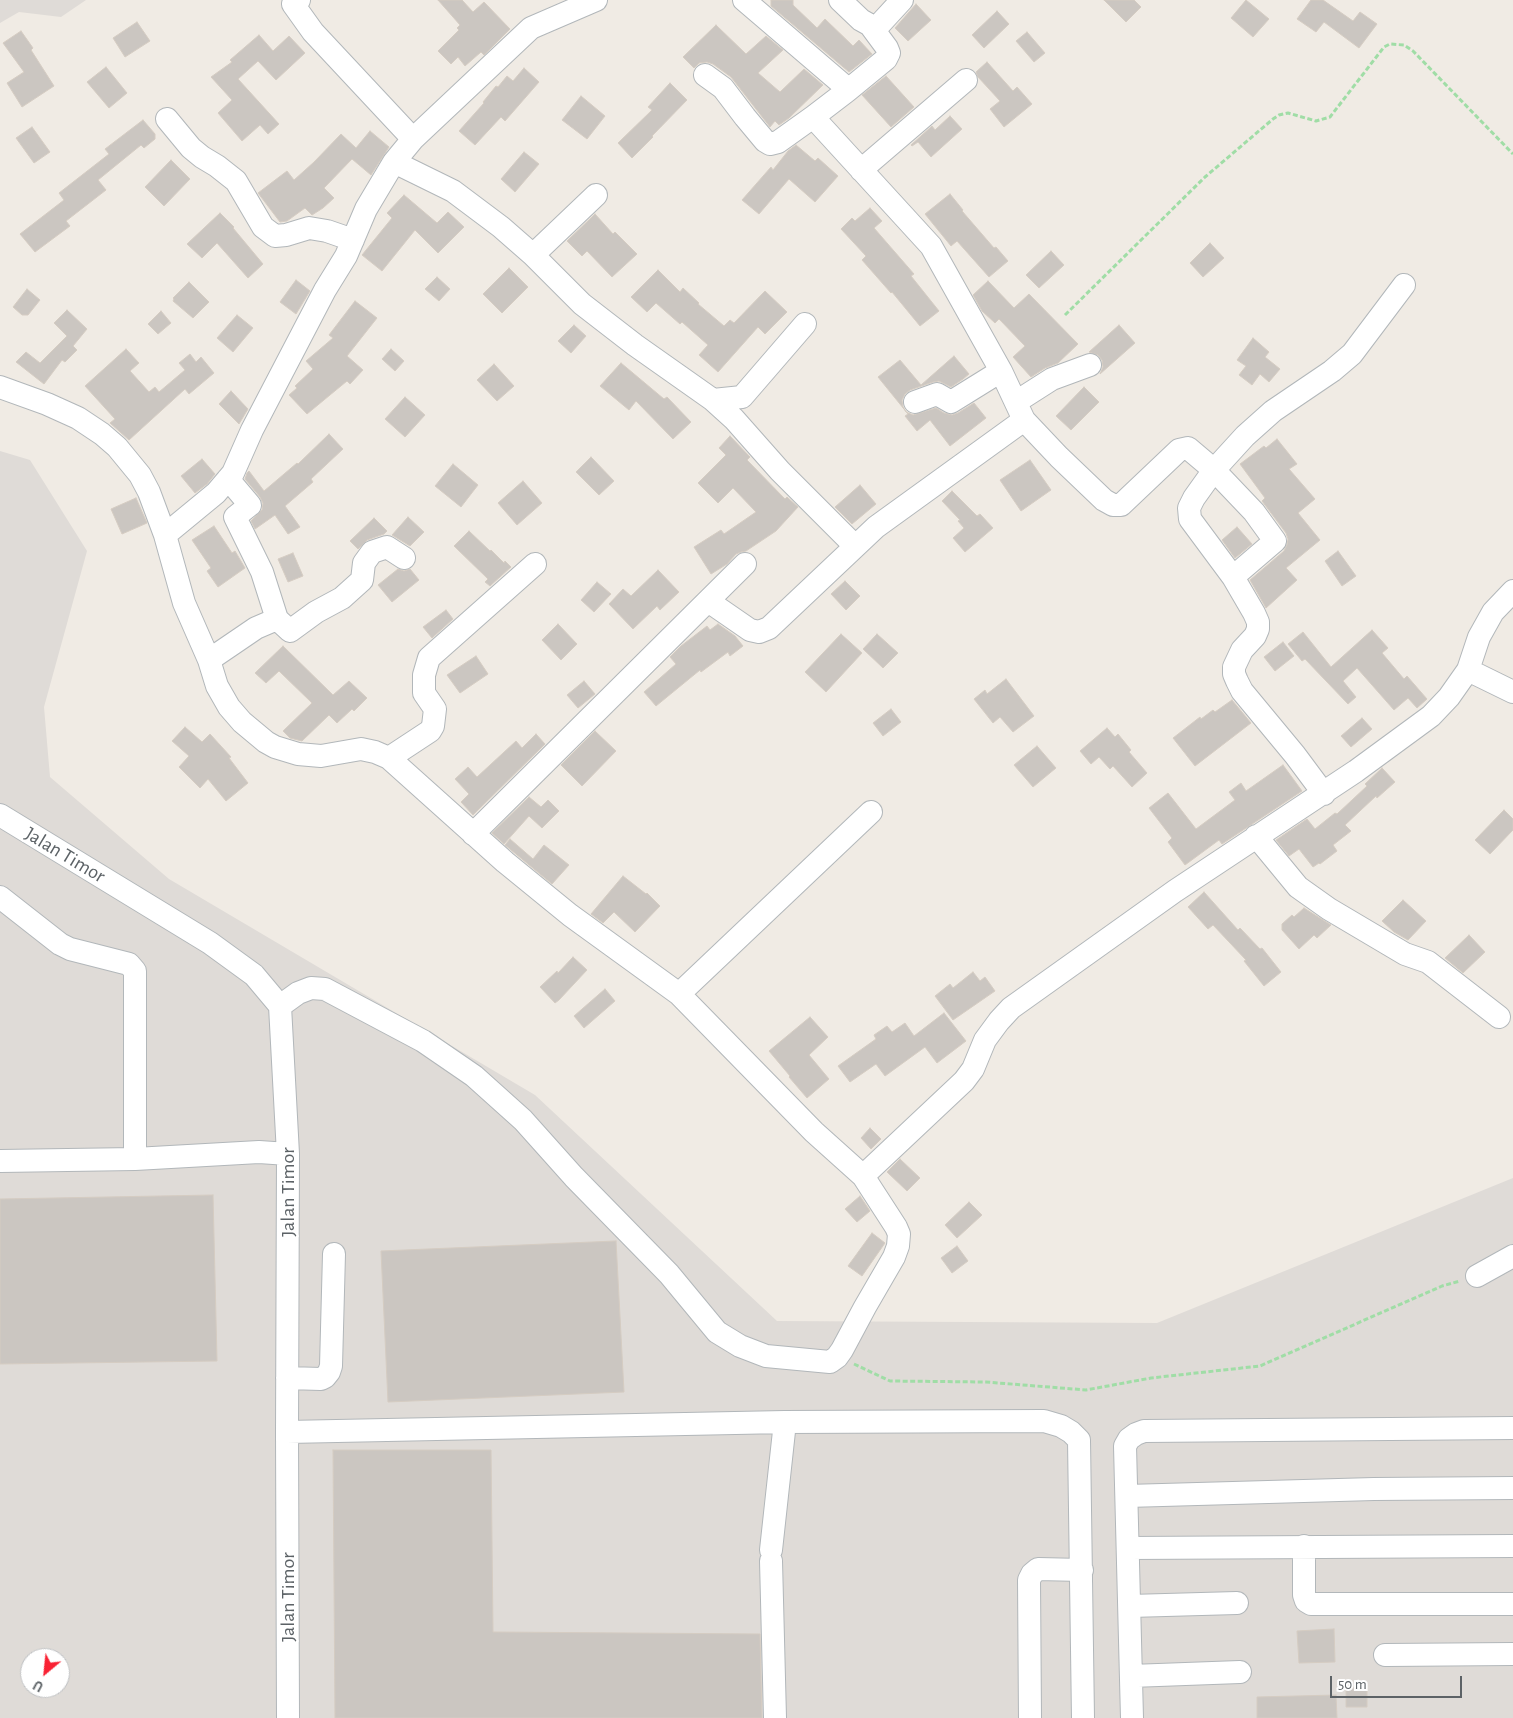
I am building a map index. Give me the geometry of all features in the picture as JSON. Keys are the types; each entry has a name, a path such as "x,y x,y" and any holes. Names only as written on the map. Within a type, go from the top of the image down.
{"street":[{"path":"299,0 293,4 313,32 413,139"},
{"path":"165,535 216,493 233,473 252,430 325,290 346,256 366,209 394,162 413,139 531,28 596,0"},
{"path":"744,0 847,91"},
{"path":"705,75 723,88 765,141 770,144 778,142 847,91 886,59 889,53 888,48 870,25 861,20 840,0"},
{"path":"870,25 879,25 902,0"},
{"path":"861,170 966,80"},
{"path":"813,117 931,246 1001,371 1020,411 1059,457 1104,500 1113,505 1121,505 1179,450 1188,448 1214,470 1254,512 1275,541 1233,577"},
{"path":"167,119 197,152 236,180 263,227 275,236 286,235 309,228 327,231 353,240"},
{"path":"394,162 453,191 501,227 533,255 582,304 635,345 713,400 734,419 780,471 856,546"},
{"path":"533,255 596,195"},
{"path":"1324,794 1295,755 1242,691 1234,674 1234,667 1242,650 1255,636 1258,629 1254,612 1233,577 1190,519 1189,508 1214,470 1245,436 1274,410 1332,371 1352,354 1404,285"},
{"path":"713,400 742,397 805,324"},
{"path":"708,601 750,630 759,632 769,628 876,527 1020,411 1052,379 1090,365"},
{"path":"915,402 937,394 951,402 1001,371"},
{"path":"0,387 78,418 117,447 140,475 149,492 165,535 184,603 209,660 217,686 229,707 257,736 270,744 298,754 321,756 361,748 389,758 473,834 570,915 679,994 814,1132 863,1176 896,1227 898,1246 845,1346 837,1357 830,1362 766,1356 740,1346 718,1332 669,1274 574,1177 523,1120 474,1076 423,1041 325,989 310,988 280,1006"},
{"path":"228,478 250,505 235,517 262,572 277,618 290,631 316,612 342,598 362,580 364,563 372,552 386,548 404,558"},
{"path":"389,758 430,731 433,726 435,709 424,693 423,684 429,658 534,564"},
{"path":"473,834 744,564"},
{"path":"863,1176 964,1081 973,1069 985,1040 999,1021 1012,1008 1175,891 1256,836 1324,794 1432,716 1450,697 1468,670 1479,637 1492,612 1513,591"},
{"path":"209,660 256,628 277,618"},
{"path":"1468,670 1513,692"},
{"path":"679,994 871,812"},
{"name":"Jalan Timor","path":"0,815 210,943 254,975 280,1006 288,1154 288,1718"},
{"path":"1256,836 1304,892 1405,954 1428,962 1499,1017"},
{"path":"0,897 60,944 70,949 129,964 135,971 135,1159"},
{"path":"0,1161 135,1159 259,1152 288,1154"},
{"path":"287,1378 321,1379 329,1372 331,1366 334,1254"},
{"path":"1477,1276 1513,1256"},
{"path":"287,1432 785,1422 1044,1421 1061,1426 1079,1440 1083,1718"},
{"path":"775,1718 771,1555 785,1422"},
{"path":"1132,1718 1126,1446 1129,1439 1144,1431 1513,1428"},
{"path":"1127,1496 1374,1488 1513,1488"},
{"path":"1304,1546 1304,1595 1311,1604 1513,1604"},
{"path":"1128,1548 1513,1546"},
{"path":"1030,1718 1029,1580 1032,1574 1038,1570 1082,1570"},
{"path":"1130,1606 1237,1603"},
{"path":"1385,1655 1513,1654"},
{"path":"1131,1676 1240,1672"}],"path":[{"path":"1065,314 1205,177 1273,119 1288,113 1316,121 1330,117 1384,47 1390,44 1404,45 1413,51 1513,154"},
{"path":"837,1357 890,1381 986,1382 1086,1390 1151,1378 1260,1366 1442,1286 1477,1276"}],"shaded area":[{"path":"0,0 86,0 61,17 19,12 0,23"},
{"path":"0,451 30,460 87,551 44,707 50,777 169,879 535,1095 777,1321 1157,1323 1513,1178 1513,1718 0,1718"}],"building":[{"path":"438,0 462,0 473,12 484,2 510,29 484,55 481,52 465,66 458,57 451,64 438,51 459,30 457,28 460,25"},
{"path":"771,0 793,0 793,5 817,28 825,19 853,46 859,40 872,54 849,72 771,6"},
{"path":"1104,0 1134,0 1141,7 1126,22"},
{"path":"1246,0 1269,19 1253,37 1231,18"},
{"path":"1311,0 1323,0 1353,21 1360,12 1377,24 1359,48 1324,22 1316,32 1297,19"},
{"path":"916,4 931,20 908,41 895,28"},
{"path":"997,11 1009,24 984,48 972,35"},
{"path":"137,22 150,41 125,57 113,38"},
{"path":"716,25 746,54 766,36 783,50 758,73 780,92 804,69 823,85 789,118 779,125 775,121 770,127 731,77 707,62 699,63 694,68 683,57"},
{"path":"21,31 33,48 31,50 54,86 22,107 7,83 24,72 3,43"},
{"path":"1027,32 1045,53 1034,62 1016,41"},
{"path":"259,35 273,51 289,36 305,53 276,80 258,61 238,79 279,124 268,134 260,125 242,141 218,113 232,100 211,77 232,62 230,60"},
{"path":"987,62 1013,91 1017,87 1032,104 1004,127 990,109 1000,101 978,77 976,72"},
{"path":"106,67 127,93 109,108 87,82"},
{"path":"524,68 539,82 505,121 501,117 475,145 459,131 484,103 496,86 498,87 507,76 513,81"},
{"path":"886,76 914,107 891,127 862,95"},
{"path":"670,83 687,100 632,158 618,143 652,110 648,107"},
{"path":"581,96 605,116 587,139 562,120"},
{"path":"950,116 962,129 931,157 918,142 911,145 932,126 935,130"},
{"path":"143,120 155,134 155,139 144,148 141,145 98,180 106,190 66,221 70,226 35,252 20,234 64,200 59,193 109,154 105,149"},
{"path":"32,127 50,152 34,163 16,138"},
{"path":"370,131 389,147 371,175 352,159 324,188 334,198 312,215 305,208 287,221 280,222 258,193 287,171 294,180 341,134 356,148"},
{"path":"796,145 815,161 818,158 838,176 815,202 789,179 759,214 742,200 771,167 773,170 788,151"},
{"path":"524,152 539,164 515,192 501,179"},
{"path":"171,160 190,179 164,206 145,187"},
{"path":"950,194 994,248 996,247 1008,261 989,277 957,241 951,246 925,214"},
{"path":"404,195 437,223 448,212 464,227 438,253 415,230 382,271 362,255 392,218 387,213"},
{"path":"870,208 882,221 874,228 914,274 911,276 939,311 920,326 862,260 866,256 841,229 852,218 855,221"},
{"path":"220,213 234,227 263,264 248,278 217,243 202,258 187,244"},
{"path":"595,214 613,234 615,232 637,254 612,277 587,251 582,256 567,241"},
{"path":"1210,243 1224,258 1203,277 1190,263"},
{"path":"1051,251 1064,265 1039,288 1026,275"},
{"path":"509,268 528,287 502,313 483,294"},
{"path":"658,270 680,292 683,288 698,304 724,326 730,320 734,323 765,291 787,312 765,334 758,327 718,372 699,355 708,345 682,322 680,324 656,303 647,312 631,297"},
{"path":"437,277 450,289 439,301 425,289"},
{"path":"296,280 310,291 296,314 280,302"},
{"path":"988,281 1014,308 1029,294 1078,344 1058,363 1045,368 1031,377 1013,357 1025,346 999,319 995,323 982,311 973,295"},
{"path":"189,282 209,302 193,318 173,301 173,298"},
{"path":"27,289 40,300 28,315 22,315 13,307"},
{"path":"355,301 377,318 347,356 363,370 350,384 347,381 307,414 289,395 297,388 295,386 313,369 306,361 333,338 329,335"},
{"path":"67,310 87,329 73,346 77,350 65,362 62,360 44,384 16,362 26,352 40,363 67,336 54,323"},
{"path":"161,311 171,323 158,334 148,324"},
{"path":"237,315 253,328 233,352 217,338"},
{"path":"574,325 586,336 571,353 558,341"},
{"path":"1119,325 1135,343 1100,374 1103,367 1102,360 1098,355 1089,352"},
{"path":"1253,338 1269,352 1265,357 1280,369 1269,382 1260,374 1252,385 1239,375 1246,366 1237,360"},
{"path":"126,349 139,363 130,371 149,392 155,387 159,392 185,370 179,363 190,354 196,362 201,357 214,373 189,394 185,389 129,440 110,423 115,419 85,386"},
{"path":"391,349 404,361 395,371 382,359"},
{"path":"954,356 969,374 951,387 939,381 910,390 902,400 905,410 878,377 900,360 921,385"},
{"path":"621,363 664,399 667,397 691,422 673,439 636,401 629,410 600,386"},
{"path":"494,364 514,386 497,401 477,380"},
{"path":"1084,387 1099,402 1071,430 1056,416"},
{"path":"231,391 248,409 239,424 219,404"},
{"path":"405,397 425,415 405,437 385,419"},
{"path":"974,403 986,418 950,446 930,420 917,431 905,416 908,414 907,412 913,415 936,408 952,415"},
{"path":"329,434 343,449 311,479 313,482 285,506 300,527 288,534 275,515 255,529 251,521 262,510 263,503 245,479 247,473 249,471 264,491 298,464"},
{"path":"730,436 750,457 747,460 785,499 787,497 798,507 776,531 746,551 736,554 727,564 711,574 694,547 721,530 724,534 756,512 733,488 718,503 698,483 726,455 719,448"},
{"path":"1277,439 1297,464 1289,469 1315,499 1298,513 1320,540 1286,568 1297,580 1266,608 1250,580 1284,551 1288,539 1286,533 1262,501 1265,498 1240,464"},
{"path":"591,457 614,481 599,495 576,472"},
{"path":"202,459 215,474 207,484 195,493 181,476"},
{"path":"1030,460 1051,490 1021,511 1000,480"},
{"path":"453,464 478,485 461,507 435,486"},
{"path":"523,481 542,503 517,525 498,503"},
{"path":"860,485 876,504 852,524 835,507"},
{"path":"952,491 977,516 980,514 993,528 965,552 953,538 964,528 958,521 960,520 942,501"},
{"path":"136,498 147,523 122,534 111,509"},
{"path":"408,517 424,532 410,546 392,535"},
{"path":"374,518 387,531 384,534 367,540 358,549 350,541"},
{"path":"214,526 232,553 235,551 245,568 218,587 207,571 211,568 192,540"},
{"path":"1237,527 1252,544 1235,558 1222,540"},
{"path":"469,531 504,563 505,561 511,567 490,586 485,582 488,579 454,546"},
{"path":"1338,551 1356,576 1342,586 1325,561"},
{"path":"293,553 303,576 288,582 278,559"},
{"path":"398,569 404,571 410,569 419,580 392,602 378,585"},
{"path":"658,570 679,592 660,610 657,606 633,629 609,604 623,589 631,596"},
{"path":"845,581 860,596 846,610 831,594"},
{"path":"597,582 611,594 594,612 581,600"},
{"path":"446,610 453,619 432,638 423,627"},
{"path":"558,624 577,644 561,660 542,640"},
{"path":"718,624 735,636 743,646 730,656 728,652 701,672 700,670 656,706 644,692 676,664 670,657 707,626 710,630"},
{"path":"1372,630 1388,648 1382,653 1404,679 1407,676 1427,699 1417,708 1408,698 1394,710 1357,668 1343,681 1356,697 1348,704 1305,659 1302,661 1288,644 1303,632 1331,667"},
{"path":"841,634 862,653 826,692 805,672"},
{"path":"877,634 898,653 883,668 863,649"},
{"path":"1283,642 1294,656 1275,671 1264,657"},
{"path":"283,646 333,695 349,681 367,698 354,711 352,709 337,723 329,715 302,741 290,738 283,731 312,703 279,671 266,683 255,673"},
{"path":"476,656 488,674 460,693 447,675"},
{"path":"1006,679 1034,716 1013,732 1000,717 993,723 974,699 985,690 987,694"},
{"path":"584,681 595,694 578,708 567,695"},
{"path":"1232,700 1251,723 1195,766 1173,738 1200,717 1201,719 1213,710 1215,712"},
{"path":"891,709 901,722 883,736 873,723"},
{"path":"1362,718 1372,729 1351,747 1341,736"},
{"path":"185,727 202,742 210,734 231,757 229,758 248,783 226,801 208,779 200,788 179,767 189,756 172,741"},
{"path":"1107,728 1115,737 1118,734 1131,750 1129,752 1147,773 1132,787 1113,766 1110,769 1099,757 1091,764 1080,751"},
{"path":"595,731 616,751 582,786 561,765"},
{"path":"536,734 545,744 473,815 461,802 469,794 455,779 468,767 477,777 516,741 522,748"},
{"path":"1037,746 1056,768 1033,787 1014,765"},
{"path":"1283,765 1302,791 1222,844 1219,840 1185,865 1168,842 1172,838 1149,808 1168,793 1196,829 1235,800 1229,792 1241,783 1246,791"},
{"path":"1382,768 1395,782 1377,798 1376,796 1345,825 1351,831 1333,845 1337,851 1320,864 1313,867 1299,849 1289,856 1276,840 1307,819 1315,829 1335,813 1337,814 1367,786 1365,784"},
{"path":"529,797 541,807 548,800 559,811 542,828 529,816 504,844 492,833"},
{"path":"1504,810 1513,819 1513,830 1490,854 1475,840"},
{"path":"510,839 533,859 544,845 569,865 552,884 505,845"},
{"path":"623,876 647,893 660,906 635,932 614,912 603,923 591,914"},
{"path":"1204,892 1238,930 1240,928 1260,949 1262,948 1281,972 1264,986 1244,961 1246,960 1213,925 1208,929 1188,907"},
{"path":"1403,900 1426,921 1408,940 1394,932 1382,921"},
{"path":"1304,908 1331,925 1317,938 1314,935 1299,949 1282,930 1282,924"},
{"path":"1469,935 1485,952 1463,973 1445,958"},
{"path":"573,957 587,970 555,1003 540,987 557,971 558,973"},
{"path":"973,972 980,981 985,977 995,991 953,1020 935,996 950,984 953,988"},
{"path":"605,989 615,1001 584,1028 574,1016"},
{"path":"944,1013 966,1041 937,1063 925,1047 885,1076 876,1064 850,1082 838,1066 876,1039 874,1035 887,1026 892,1032 905,1023 914,1036"},
{"path":"810,1017 828,1037 809,1055 829,1079 807,1098 769,1051"},
{"path":"870,1128 881,1139 871,1149 861,1138"},
{"path":"900,1159 920,1178 907,1191 887,1172"},
{"path":"213,1195 217,1361 0,1364 0,1199"},
{"path":"860,1196 870,1211 857,1222 845,1209"},
{"path":"969,1202 982,1215 957,1238 945,1225"},
{"path":"872,1233 885,1243 862,1276 848,1266"},
{"path":"616,1241 624,1392 388,1402 381,1251"},
{"path":"957,1246 968,1261 952,1273 941,1258"},
{"path":"333,1450 491,1450 493,1632 760,1634 762,1718 335,1718"},
{"path":"1334,1629 1335,1662 1299,1663 1297,1631"},
{"path":"1346,1688 1367,1688 1367,1707 1346,1707"},
{"path":"1336,1695 1337,1718 1257,1718 1257,1697"}]}
